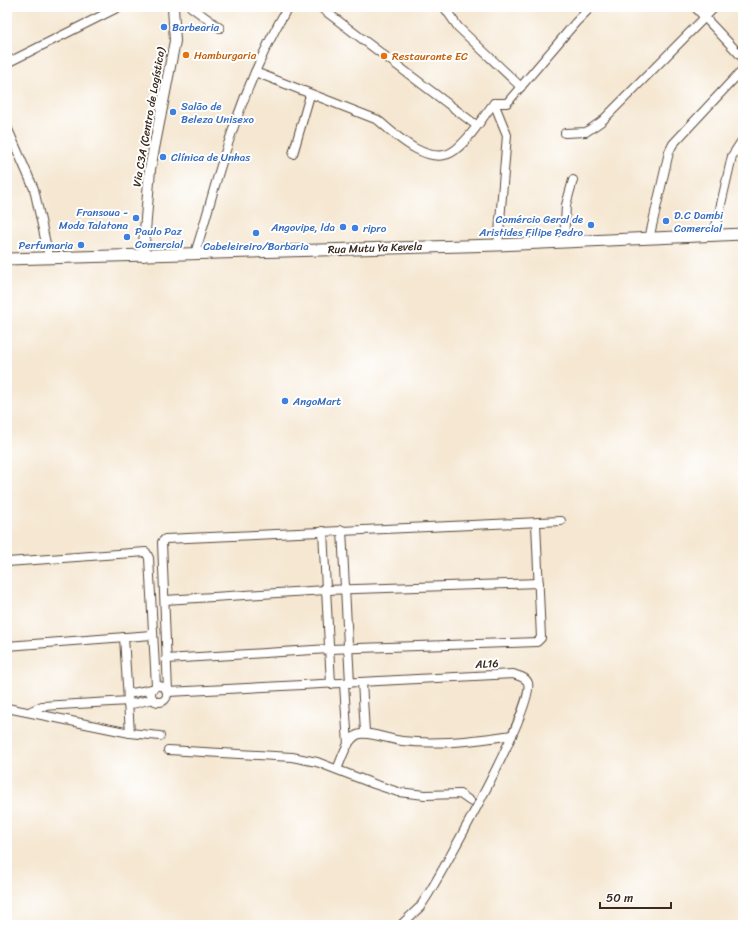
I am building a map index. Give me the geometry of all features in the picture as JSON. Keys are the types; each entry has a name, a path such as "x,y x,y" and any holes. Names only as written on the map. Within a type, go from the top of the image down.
{"main road":[{"name":"Rua Mutu Ya Kevela","path":"7,259 498,245 743,234"}],"street":[{"path":"7,63 119,7"},
{"name":"Via C3A (Centro de Logística)","path":"143,256 150,169 175,41 173,7"},
{"path":"191,7 220,28"},
{"path":"195,253 224,154 255,72 277,26 288,7"},
{"path":"320,7 476,125"},
{"path":"444,7 458,27 521,87"},
{"path":"494,103 508,104 576,22 591,7"},
{"path":"695,7 743,58"},
{"path":"565,133 586,132 602,121 706,18 715,7"},
{"path":"649,239 669,152 673,144 743,69"},
{"path":"255,72 310,95 378,120 392,135 427,154 444,155 450,153 466,140 494,103"},
{"path":"293,154 310,95"},
{"path":"494,103 507,135 498,245"},
{"path":"7,127 34,189 49,257"},
{"path":"714,235 732,156 743,139"},
{"path":"564,242 566,205 573,180"},
{"path":"31,711 42,706 153,699 157,702 163,702 167,698 162,542 166,539 561,521"},
{"path":"166,659 329,649 537,642 541,638 536,523"},
{"path":"342,530 348,649 348,745"},
{"path":"323,531 331,684"},
{"path":"7,562 146,552 149,558 154,688 151,694 153,699"},
{"path":"165,600 326,590 539,583"},
{"path":"7,646 152,635"},
{"path":"124,637 130,733"},
{"name":"AL16","path":"168,692 513,674 525,679 528,683 528,690 512,736 479,803 439,876 420,906 401,925"},
{"path":"362,682 365,732"},
{"path":"128,700 154,688 164,686 168,692"},
{"path":"7,708 31,711 45,717 130,733 160,736"},
{"path":"337,769 348,745 354,737 365,732 392,740 419,743 466,742 512,736"},
{"path":"168,750 292,757 317,762 398,792 425,795 460,794 470,801"}],"place":[{"name":"Barbearia","path":"164,27"},
{"name":"Hamburgaria","path":"186,55"},
{"name":"Restaurante EC","path":"384,56"},
{"name":"Salão de Beleza Unisexo","path":"173,112"},
{"name":"Clínica de Unhas","path":"163,157"},
{"name":"Fransoua - Moda Talatona","path":"136,218"},
{"name":"D.C Dambi Comercial","path":"666,221"},
{"name":"Comércio Geral de Aristides Filipe Pedro","path":"591,225"},
{"name":"Angovipe, lda","path":"343,227"},
{"name":"ripro","path":"355,228"},
{"name":"Cabeleireiro/Barbaria","path":"256,233"},
{"name":"Paulo Paz Comercial","path":"127,237"},
{"name":"Perfumaria","path":"81,245"},
{"name":"AngoMart","path":"285,401"}]}
